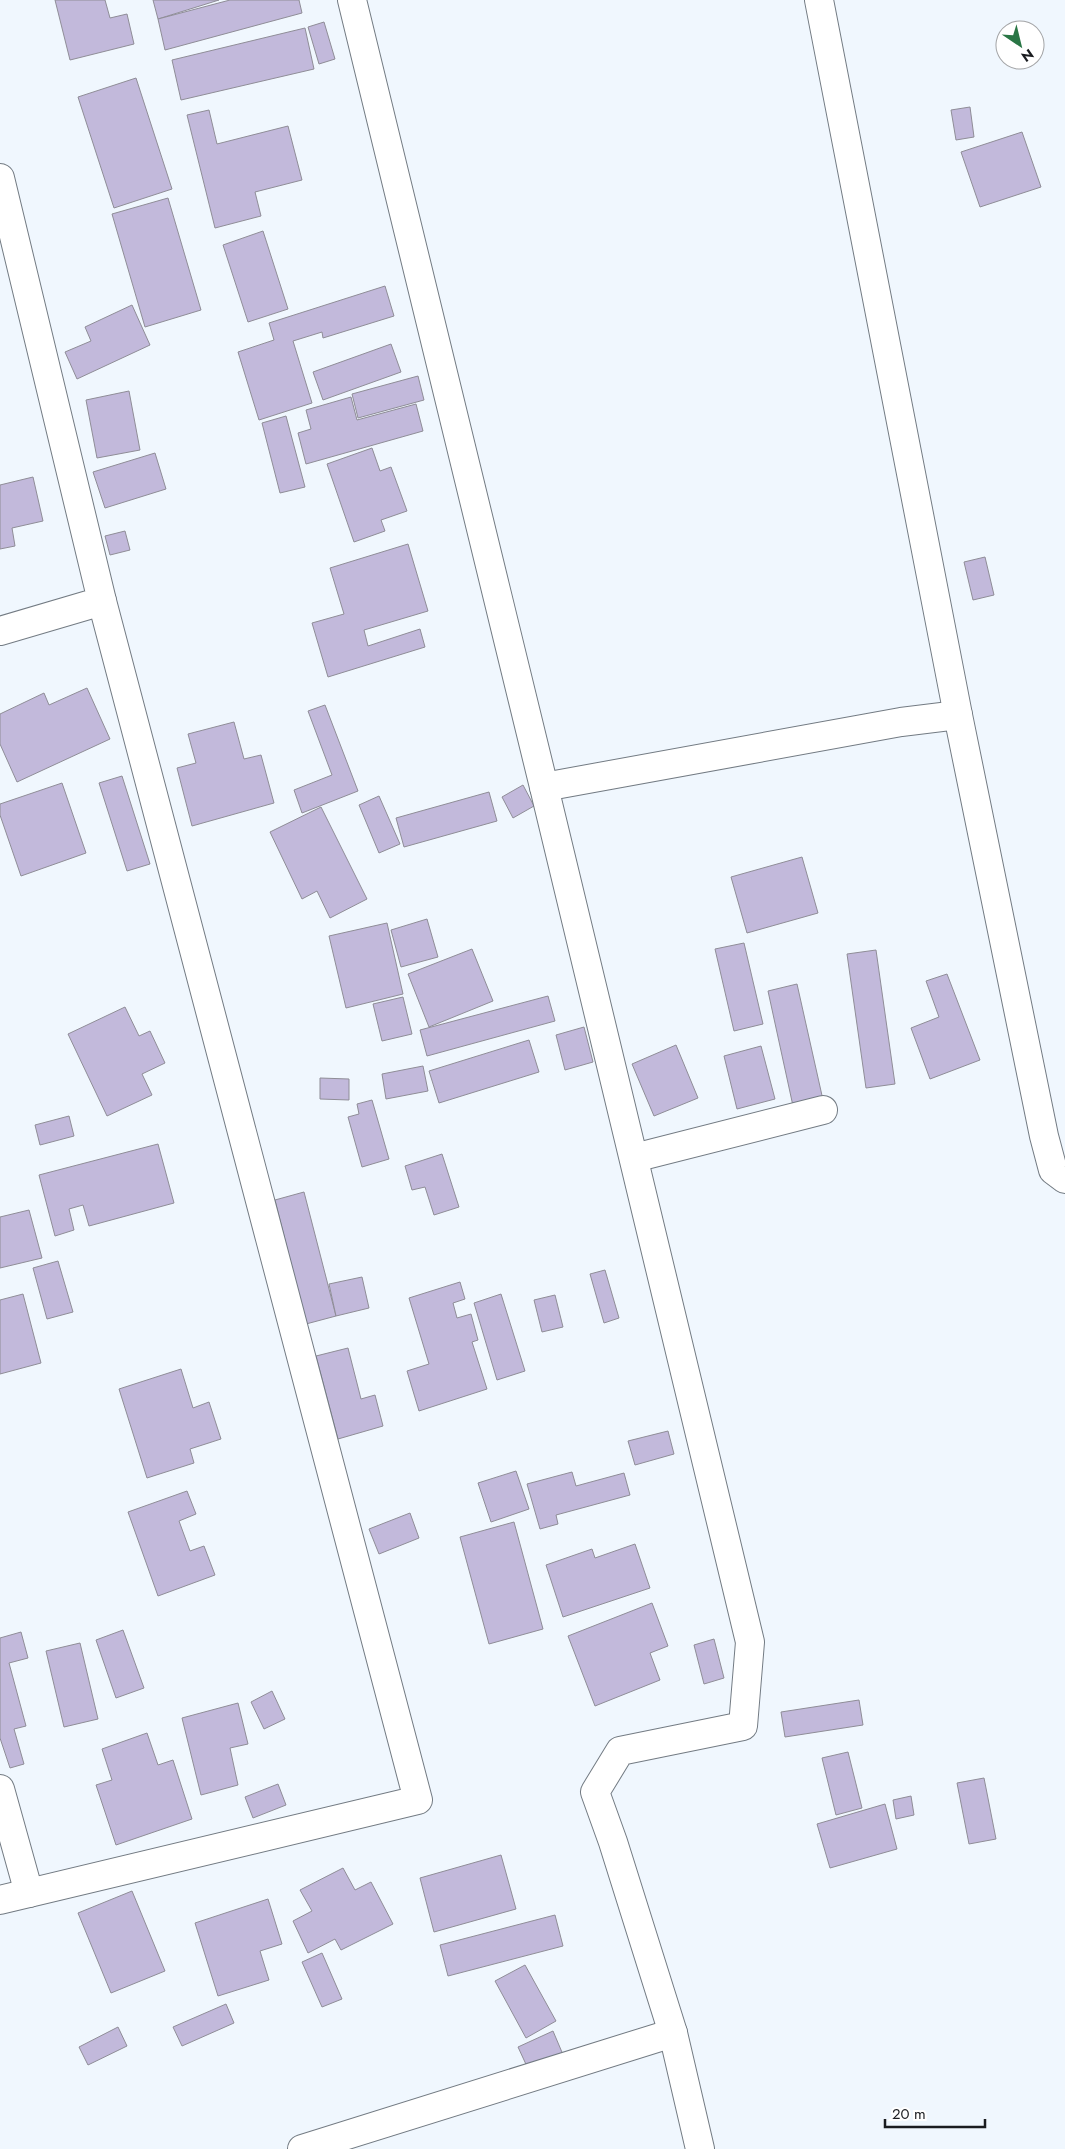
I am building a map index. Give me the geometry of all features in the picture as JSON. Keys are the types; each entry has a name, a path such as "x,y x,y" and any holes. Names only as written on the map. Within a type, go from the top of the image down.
{"street":[{"path":"352,0 750,1642 743,1726 620,1750 594,1792 613,1842 673,2033 700,2149"},
{"path":"818,0 958,716 1044,1136 1053,1170 1065,1179"},
{"path":"0,178 102,601 418,1800 0,1900"},
{"path":"0,631 102,601"},
{"path":"544,787 900,722 958,716"},
{"path":"634,1158 823,1110"},
{"path":"0,1790 29,1893"},
{"path":"302,2149 673,2033"}],"building":[{"path":"55,0 105,0 110,18 127,14 134,44 70,60"},
{"path":"153,0 219,0 158,19"},
{"path":"230,0 299,0 302,13 165,50 158,19"},
{"path":"324,22 335,59 319,64 308,27"},
{"path":"305,28 314,69 181,100 172,60"},
{"path":"136,78 172,189 114,208 78,97"},
{"path":"970,107 974,137 956,140 951,110"},
{"path":"209,110 217,144 288,126 302,180 255,192 261,216 215,228 187,115"},
{"path":"1022,132 1041,187 980,207 961,152"},
{"path":"168,198 201,310 145,327 112,214"},
{"path":"263,231 288,309 248,322 223,245"},
{"path":"385,286 394,316 323,338 322,332 293,341 312,403 259,420 238,352 274,340 269,323"},
{"path":"132,305 150,345 77,379 65,352 91,341 85,327"},
{"path":"391,344 401,372 323,400 313,372"},
{"path":"418,376 424,400 358,418 352,394"},
{"path":"129,391 140,450 97,458 86,400"},
{"path":"351,397 357,420 416,404 423,431 306,464 298,433 311,429 306,410"},
{"path":"286,416 305,487 280,493 262,423"},
{"path":"372,448 380,471 391,467 407,511 381,520 385,531 354,542 327,464"},
{"path":"155,453 166,489 105,508 93,472"},
{"path":"33,477 43,521 12,528 15,546 0,549 0,485"},
{"path":"125,531 130,550 110,555 105,536"},
{"path":"408,544 428,611 364,630 368,646 420,629 425,647 328,677 312,623 344,614 330,568"},
{"path":"985,557 994,595 973,600 964,562"},
{"path":"87,688 110,739 17,782 0,744 0,714 44,693 49,705"},
{"path":"325,705 358,791 302,813 294,790 332,775 308,711"},
{"path":"234,722 244,759 261,755 274,803 192,826 177,768 196,763 188,734"},
{"path":"122,776 150,864 127,871 99,783"},
{"path":"62,783 86,853 21,876 0,815 0,804"},
{"path":"523,785 534,806 513,818 502,797"},
{"path":"489,792 497,821 404,847 396,818"},
{"path":"379,796 400,844 379,853 359,805"},
{"path":"321,807 367,899 330,918 317,891 302,899 270,832"},
{"path":"802,857 818,913 747,933 731,877"},
{"path":"427,919 438,957 401,967 391,930"},
{"path":"387,923 403,994 346,1008 329,936"},
{"path":"744,943 763,1024 734,1031 715,949"},
{"path":"472,949 493,1001 429,1027 408,974"},
{"path":"876,950 895,1084 866,1088 847,954"},
{"path":"947,974 980,1060 930,1079 911,1028 939,1017 926,981"},
{"path":"797,984 823,1100 793,1106 768,991"},
{"path":"548,996 555,1021 427,1056 420,1030"},
{"path":"403,997 412,1034 382,1041 373,1004"},
{"path":"125,1007 139,1036 150,1031 165,1063 142,1074 152,1095 107,1116 68,1034"},
{"path":"584,1027 593,1062 565,1070 556,1035"},
{"path":"529,1040 539,1072 439,1103 429,1071"},
{"path":"676,1045 698,1098 654,1116 632,1064"},
{"path":"761,1046 775,1099 737,1109 724,1056"},
{"path":"423,1066 428,1091 386,1099 382,1074"},
{"path":"320,1078 349,1079 349,1100 320,1099"},
{"path":"372,1100 389,1159 362,1167 348,1117 359,1114 357,1104"},
{"path":"69,1116 74,1136 40,1145 35,1125"},
{"path":"158,1144 174,1203 89,1226 83,1205 69,1209 74,1230 55,1236 39,1175"},
{"path":"442,1154 459,1207 434,1215 425,1187 412,1190 405,1166"},
{"path":"304,1192 336,1316 306,1324 275,1200"},
{"path":"29,1210 42,1258 0,1268 0,1217"},
{"path":"58,1261 73,1312 47,1319 33,1268"},
{"path":"605,1270 619,1318 604,1323 590,1274"},
{"path":"362,1277 369,1308 336,1316 329,1284"},
{"path":"460,1282 465,1299 453,1303 457,1318 471,1314 478,1340 472,1342 487,1389 419,1411 407,1371 429,1364 409,1298"},
{"path":"23,1294 41,1363 0,1374 0,1300"},
{"path":"501,1294 525,1371 497,1380 474,1303"},
{"path":"555,1295 563,1327 542,1332 534,1300"},
{"path":"348,1348 361,1399 375,1395 383,1426 338,1439 316,1356"},
{"path":"181,1369 193,1408 209,1402 221,1439 190,1449 194,1463 147,1478 119,1389"},
{"path":"668,1431 674,1454 635,1465 628,1441"},
{"path":"516,1471 529,1509 491,1522 478,1483"},
{"path":"572,1472 576,1486 624,1473 630,1495 556,1515 558,1524 540,1529 527,1484"},
{"path":"187,1491 196,1514 179,1521 190,1551 204,1546 215,1575 158,1596 128,1512"},
{"path":"410,1513 419,1538 379,1554 369,1529"},
{"path":"514,1522 543,1629 489,1644 460,1537"},
{"path":"635,1544 650,1588 563,1617 546,1565 592,1549 595,1558"},
{"path":"652,1603 668,1646 650,1653 660,1680 595,1706 568,1636"},
{"path":"123,1630 144,1688 116,1698 96,1640"},
{"path":"21,1632 28,1658 9,1663 26,1726 14,1729 24,1764 10,1768 0,1738 0,1638"},
{"path":"714,1639 724,1678 704,1684 694,1645"},
{"path":"80,1643 98,1719 64,1727 46,1651"},
{"path":"272,1691 285,1719 264,1729 251,1702"},
{"path":"859,1700 863,1725 785,1737 781,1712"},
{"path":"238,1703 248,1744 230,1748 238,1785 201,1795 182,1718"},
{"path":"147,1733 158,1765 173,1760 192,1819 116,1845 96,1785 112,1780 102,1749"},
{"path":"848,1752 862,1808 836,1815 822,1758"},
{"path":"984,1778 996,1839 969,1844 957,1783"},
{"path":"278,1784 286,1805 253,1818 245,1797"},
{"path":"911,1796 914,1815 896,1819 893,1800"},
{"path":"885,1804 897,1849 830,1868 817,1824"},
{"path":"501,1855 516,1909 434,1932 420,1878"},
{"path":"343,1868 355,1890 371,1882 393,1924 341,1950 335,1939 308,1953 293,1921 312,1911 300,1890"},
{"path":"132,1891 165,1971 111,1993 78,1913"},
{"path":"268,1899 282,1944 260,1951 269,1980 218,1996 195,1923"},
{"path":"555,1915 563,1946 448,1976 440,1945"},
{"path":"322,1953 342,1999 322,2007 302,1962"},
{"path":"525,1965 556,2021 526,2038 495,1981"},
{"path":"226,2004 234,2023 182,2046 173,2027"},
{"path":"118,2027 127,2046 88,2065 79,2047"},
{"path":"553,2031 564,2057 530,2073 518,2047"}]}
